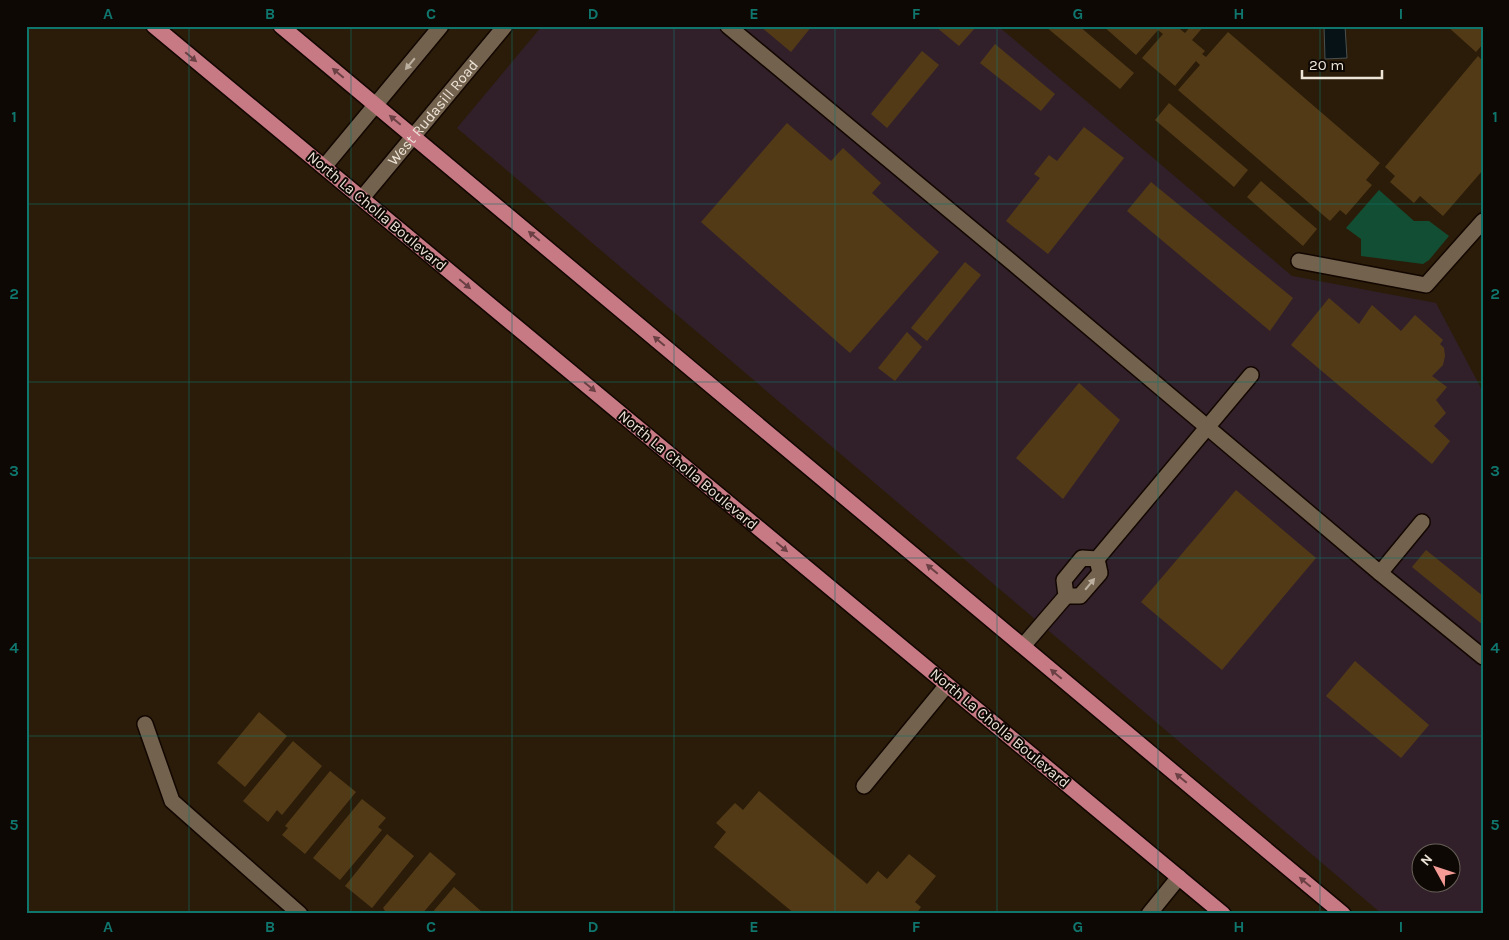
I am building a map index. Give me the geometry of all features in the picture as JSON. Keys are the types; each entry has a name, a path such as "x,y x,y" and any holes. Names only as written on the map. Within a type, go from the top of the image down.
{"main road":[{"name":"North La Cholla Boulevard","path":"154,26 1222,914"},
{"path":"282,26 1342,914"}],"street":[{"path":"324,167 441,26"},
{"name":"West Rudasill Road","path":"362,198 505,26"},
{"path":"728,26 1380,573 1483,657"},
{"path":"1299,261 1426,285 1483,221"},
{"path":"1096,559 1251,374"},
{"path":"1380,573 1422,522"},
{"path":"1023,646 1066,596 1064,580 1082,558 1096,559"},
{"path":"1066,596 1080,596 1100,573 1096,559"},
{"path":"864,786 947,685"},
{"path":"145,724 172,801 300,914"},
{"path":"1149,914 1179,877"}],"shaded area":[{"path":"542,26 998,26 1292,276 1436,303 1483,392 1483,914 1382,914 457,128"},
{"path":"1324,26 1345,26 1347,58 1325,59"}],"green space":[{"path":"1379,190 1414,221 1429,221 1449,236 1429,260 1423,264 1361,256 1361,239 1346,228"}],"building":[{"path":"760,26 812,26 791,52"},
{"path":"935,26 973,26 975,28 959,46"},
{"path":"1045,26 1079,26 1134,73 1120,89"},
{"path":"1103,26 1176,26 1185,33 1191,26 1204,26 1192,40 1205,51 1202,54 1206,57 1228,32 1380,163 1366,180 1372,185 1346,215 1340,210 1330,221 1178,90 1200,65 1196,61 1175,86 1142,58 1163,34 1158,30 1136,55"},
{"path":"1447,26 1483,26 1483,44 1476,52"},
{"path":"995,44 1055,94 1041,111 980,63"},
{"path":"922,51 939,65 887,128 871,114"},
{"path":"1478,56 1483,61 1483,170 1443,216 1420,196 1414,203 1390,182 1395,176 1385,167"},
{"path":"1169,103 1248,170 1234,187 1155,120"},
{"path":"787,123 831,161 843,148 881,183 872,193 939,252 850,353 701,222"},
{"path":"1084,127 1124,158 1048,254 1006,221 1040,178 1034,174 1049,155 1057,161"},
{"path":"1261,181 1317,229 1303,246 1247,197"},
{"path":"1151,182 1293,298 1270,331 1127,211"},
{"path":"965,262 981,275 927,341 911,328"},
{"path":"1329,298 1359,324 1372,305 1401,331 1415,315 1443,340 1440,344 1444,348 1443,365 1432,376 1447,387 1436,400 1446,413 1434,426 1450,441 1432,464 1291,345"},
{"path":"907,332 922,347 895,381 878,368"},
{"path":"1079,383 1120,420 1063,499 1016,458"},
{"path":"1236,490 1316,558 1222,670 1141,602"},
{"path":"1426,550 1483,596 1483,625 1412,567"},
{"path":"1355,661 1429,725 1401,758 1326,696"},
{"path":"259,712 287,736 245,787 217,763"},
{"path":"293,741 322,766 282,815 277,810 268,822 243,801"},
{"path":"330,771 356,792 305,854 282,835 288,828 285,826"},
{"path":"759,791 867,884 878,871 887,879 909,854 936,876 915,902 921,907 916,914 795,914 714,847 726,832 716,823 735,803 743,810"},
{"path":"362,799 386,818 378,827 382,830 340,880 313,858"},
{"path":"387,834 414,856 372,908 345,886"},
{"path":"430,852 456,874 422,914 383,914 385,911 383,908"},
{"path":"454,887 482,912 481,914 431,914"}]}
